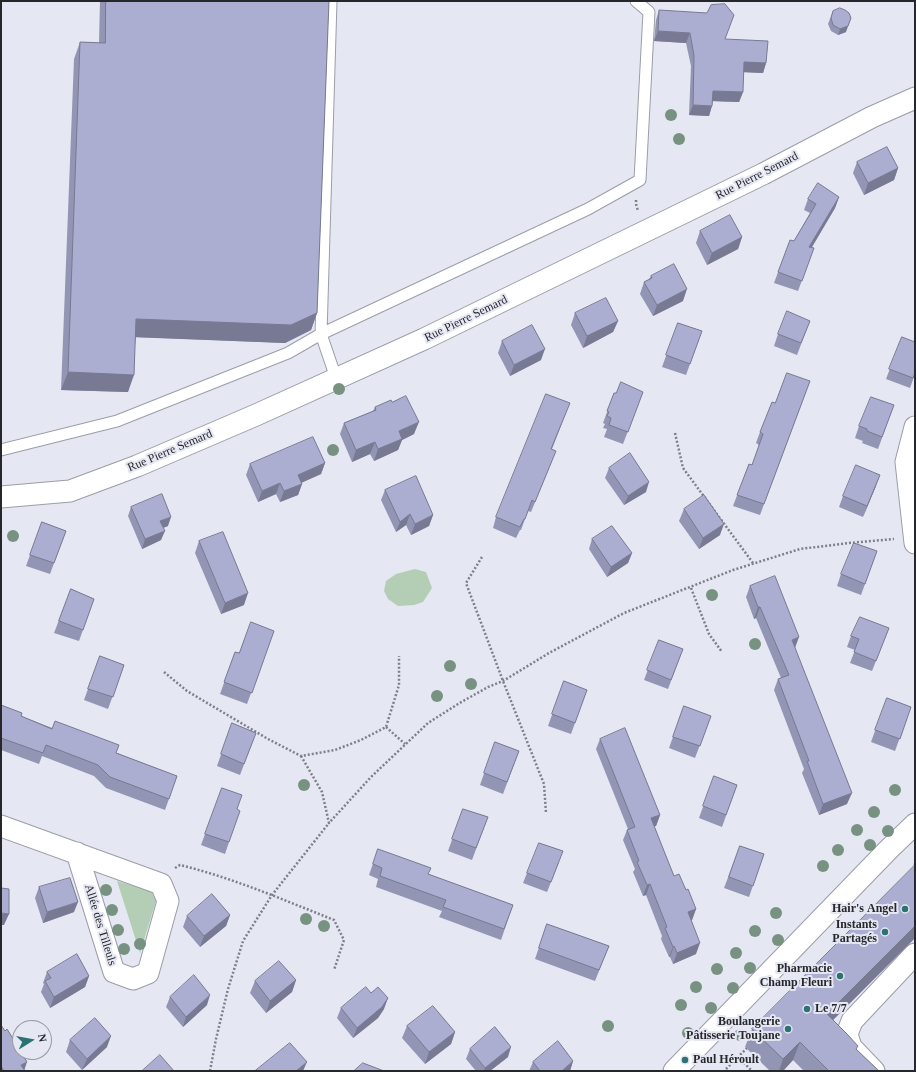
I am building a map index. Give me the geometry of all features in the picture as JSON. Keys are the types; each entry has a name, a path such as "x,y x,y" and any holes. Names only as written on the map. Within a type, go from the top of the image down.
{"street":[{"name":"Rue Pierre Semard","path":"1,497 70,490 137,466 249,418 424,339 763,174 872,117 915,98"},
{"path":"915,428 906,462 915,540"},
{"name":"Allée des Tilleuls","path":"1,826 77,853 161,884 168,901 148,973 133,979 114,972 77,853"},
{"path":"674,1071 888,849 914,828"},
{"path":"874,1071 850,1047 847,1034 852,1021 915,954"}],"lane":[{"path":"331,1 321,334 336,378"},
{"path":"1,450 117,421 288,353 321,334 588,209 640,180 649,12 636,1"}],"path":[{"path":"675,433 683,468 753,563"},
{"path":"210,1071 228,989 243,941 272,895 329,823 371,777 428,723 488,687 502,681 549,653 624,613 753,563 800,549 849,542 915,540"},
{"path":"482,557 466,583 502,681 544,784 546,813"},
{"path":"691,588 709,634 722,652"},
{"path":"301,756 335,750 361,740 386,727 399,685 399,656"},
{"path":"164,672 187,691 268,739 301,756 322,792 329,823"},
{"path":"386,727 405,744"},
{"path":"154,882 180,865 197,869 272,895 334,920 344,940 334,970"},
{"path":"726,1069 753,1042"},
{"path":"738,1057 752,1071"}],"green space":[{"path":"415,569 426,572 432,588 423,602 414,605 398,606 388,599 384,591 386,581 396,574"},
{"path":"117,881 151,891 156,901 140,953"}],"building":[{"path":"106,1 329,1 317,313 291,325 136,319 134,375 68,372 80,42 105,43"},
{"path":"725,4 734,15 725,39 768,41 766,63 744,62 743,92 713,91 712,106 693,105 694,56 690,33 658,31 659,10 707,13 711,5"},
{"path":"840,8 849,13 851,18 848,26 840,29 833,25 831,18 833,11"},
{"path":"887,147 898,168 868,183 857,162"},
{"path":"818,183 839,197 809,247 814,248 802,281 778,272 790,240 794,241 816,204 808,199"},
{"path":"730,215 742,237 712,253 700,231"},
{"path":"674,264 687,289 657,305 644,282 652,278 651,276"},
{"path":"606,298 618,321 587,336 575,313"},
{"path":"787,311 810,321 801,343 778,334"},
{"path":"678,323 702,331 690,364 666,355"},
{"path":"532,325 545,349 514,365 502,341"},
{"path":"902,337 915,342 915,373 913,378 889,369"},
{"path":"787,373 810,381 764,504 737,495 749,464 752,465 763,434 760,432 772,402 775,403"},
{"path":"621,382 643,392 628,432 609,425 611,418 607,416 609,412 607,411 614,393 616,393"},
{"path":"546,394 570,403 551,449 556,451 535,502 532,500 525,519 520,527 496,517"},
{"path":"406,396 419,422 399,431 402,439 378,449 375,442 356,450 344,423 376,410 375,407 391,400 392,402"},
{"path":"871,397 894,405 882,437 859,426"},
{"path":"313,437 325,463 298,475 302,484 284,491 280,483 262,491 250,464"},
{"path":"630,453 649,482 628,496 609,468"},
{"path":"856,465 880,475 867,506 843,496"},
{"path":"416,476 433,515 415,524 410,514 400,522 385,490"},
{"path":"162,494 171,517 160,521 165,531 145,539 131,507"},
{"path":"704,495 724,524 703,538 684,509"},
{"path":"42,522 66,531 54,563 30,555"},
{"path":"612,526 632,553 611,567 592,539"},
{"path":"223,532 248,593 225,603 199,541"},
{"path":"854,543 877,551 865,584 841,574"},
{"path":"775,576 799,637 792,640 852,793 823,804 807,761 809,761 778,679 789,675 750,586"},
{"path":"71,589 94,599 83,630 59,621"},
{"path":"860,617 889,628 876,661 854,652 859,639 851,636"},
{"path":"251,622 274,631 252,693 224,682 235,652 239,653"},
{"path":"659,640 683,649 671,680 647,670"},
{"path":"100,656 124,665 113,697 88,689"},
{"path":"564,681 587,690 575,723 552,714"},
{"path":"887,698 911,707 900,739 875,730"},
{"path":"1,705 22,713 21,716 52,729 55,721 119,745 116,753 177,776 169,799 110,777 98,765 46,745 43,753 1,738"},
{"path":"684,706 711,716 700,746 673,737"},
{"path":"232,723 256,733 244,764 221,754"},
{"path":"625,728 660,815 651,818 674,876 679,874 686,890 688,889 696,909 688,912 700,943 677,953 665,928 667,927 650,884 647,885 637,862 639,861 627,830 635,827 600,739"},
{"path":"495,742 519,751 507,782 484,773"},
{"path":"714,776 737,785 726,815 703,806"},
{"path":"222,788 242,795 237,809 240,811 229,842 205,834"},
{"path":"463,809 488,817 476,848 452,839"},
{"path":"539,843 563,851 551,882 527,873"},
{"path":"740,846 764,854 753,886 729,877"},
{"path":"378,849 431,868 428,874 513,905 504,929 443,907 446,900 380,876 382,868 373,864"},
{"path":"915,865 915,926 827,1014 858,1046 856,1049 879,1071 829,1071 800,1042 783,1059 752,1029"},
{"path":"70,878 78,902 47,912 39,887"},
{"path":"1,888 9,889 9,914 1,913"},
{"path":"212,894 230,915 204,936 187,916"},
{"path":"547,924 609,946 599,970 539,948"},
{"path":"77,954 89,976 54,997 45,981 51,978 47,972"},
{"path":"279,961 296,980 270,1001 255,981"},
{"path":"194,975 210,995 186,1017 170,997"},
{"path":"366,987 371,993 378,987 388,998 382,1007 357,1028 341,1008"},
{"path":"433,1006 455,1032 429,1052 407,1026"},
{"path":"95,1018 111,1036 87,1059 70,1040"},
{"path":"1,1025 5,1031 7,1029 12,1037 12,1060 26,1060 27,1062 21,1065 25,1071 4,1071 1,1066"},
{"path":"495,1027 511,1047 485,1068 470,1049"},
{"path":"558,1041 573,1061 562,1071 540,1071 533,1062"},
{"path":"290,1043 307,1062 296,1071 255,1071"},
{"path":"160,1055 174,1071 142,1071"},
{"path":"363,1063 384,1071 354,1071"}],"place":[{"name":"Hair's Angel","path":"905,909"},
{"name":"Instants Partagés","path":"885,932"},
{"name":"Pharmacie Champ Fleuri","path":"840,976"},
{"name":"Le 7/7","path":"807,1009"},
{"name":"Boulangerie Pâtisserie Toujane","path":"788,1029"},
{"name":"Paul Héroult","path":"685,1060"}]}
